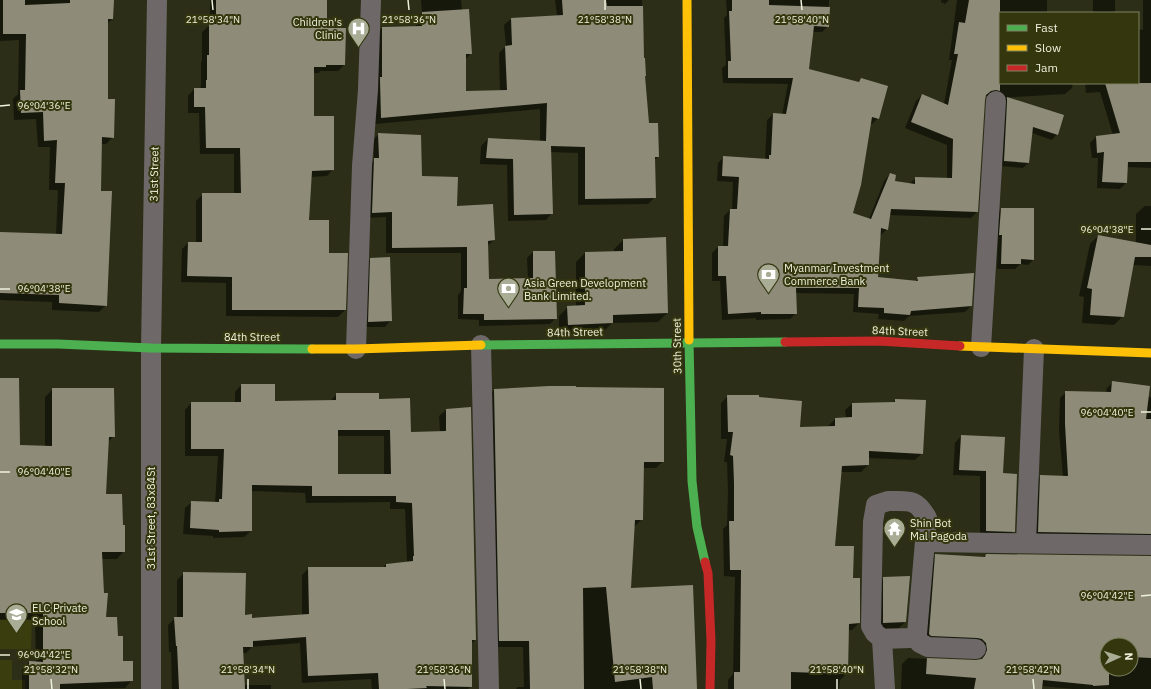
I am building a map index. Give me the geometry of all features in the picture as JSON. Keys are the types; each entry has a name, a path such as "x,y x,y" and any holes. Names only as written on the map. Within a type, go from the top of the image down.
{"main road":[{"name":"30th Street","path":"688,0 688,343 692,481 698,527 708,573 711,641 710,689"},
{"name":"84th Street","path":"0,344 58,344 151,348 356,349 481,345 879,342 1151,353"}],"street":[{"name":"31st Street","path":"151,348 158,0"},
{"path":"356,349 362,166 368,90 371,0"},
{"path":"981,347 996,100"},
{"path":"481,345 489,689"},
{"name":"31st Street, 83x84St","path":"151,348 151,689"},
{"path":"1026,542 1034,349"},
{"path":"884,689 882,639 871,626 873,522 876,505 888,501 914,502 922,509 927,518 917,634 915,637"},
{"path":"926,542 1026,542 1151,545"},
{"path":"882,639 915,637"},
{"path":"915,637 920,643 928,646 976,649"}],"shaded area":[{"name":"ELC Private School","path":"0,619 32,619 31,649 0,649"},
{"path":"0,660 12,660 12,680 25,680 25,689 0,689"}],"building":[{"path":"3,0 25,0 25,5 70,3 70,0 114,0 113,19 108,19 108,99 115,99 114,138 102,137 101,191 112,191 107,306 59,303 59,295 0,293 0,232 62,234 65,183 55,183 57,140 44,141 43,112 21,113 20,90 25,90 26,34 3,34"},
{"path":"216,0 327,0 327,28 346,28 345,65 326,65 326,67 314,67 314,116 334,116 334,170 312,171 309,220 329,220 329,253 348,253 346,310 232,310 232,277 187,276 188,242 202,242 202,193 241,193 240,148 206,148 205,107 194,107 194,88 206,88 207,55 209,55 209,24 216,24"},
{"path":"562,0 606,0 607,6 643,6 644,58 649,123 658,123 659,157 655,157 656,198 585,199 585,147 551,146 553,214 514,215 513,159 486,158 488,138 546,141 547,103 381,118 380,77 382,77 382,27 422,26 422,12 469,9 472,54 466,54 466,91 507,90 505,46 512,45 511,18 563,15"},
{"path":"732,0 769,0 769,5 830,7 829,27 814,26 809,69 859,82 861,78 888,86 879,119 872,117 861,185 853,213 871,219 890,173 896,175 895,181 915,184 915,177 952,178 953,139 911,122 922,94 948,105 958,54 954,54 959,22 965,23 969,0 1000,0 1000,91 991,91 986,95 985,100 978,212 891,209 888,230 881,228 878,277 918,281 917,277 974,273 972,306 911,311 910,315 884,313 884,308 858,307 859,288 796,288 797,314 761,314 761,312 728,314 726,276 718,276 718,246 728,246 730,209 737,209 739,177 722,176 723,156 769,159 769,155 771,155 773,113 786,114 793,78 728,78 728,61 731,61 729,11 732,11"},
{"path":"1151,83 1151,162 1128,162 1127,183 1102,182 1104,152 1097,153 1096,136 1120,133 1105,84"},
{"path":"1007,97 1064,115 1058,135 1033,127 1029,163 1004,161"},
{"path":"378,133 421,135 422,176 458,177 457,206 493,204 495,240 488,241 489,279 533,278 533,251 555,251 557,319 484,320 484,314 463,314 464,288 467,288 467,247 392,248 392,212 372,213 374,158 379,158"},
{"path":"1001,208 1034,208 1034,260 1021,259 1021,264 1001,264 1002,235 999,235"},
{"path":"1098,235 1151,245 1151,257 1135,257 1124,317 1090,315 1092,289 1087,288"},
{"path":"666,237 668,313 613,315 613,323 568,325 567,306 585,305 585,252 623,251 623,239"},
{"path":"390,257 392,321 368,322 370,258"},
{"path":"0,378 19,378 20,445 52,446 52,388 114,388 115,437 109,437 106,494 122,494 123,525 125,525 125,552 102,552 104,593 108,593 106,617 117,617 118,636 123,636 123,661 133,661 133,681 60,684 60,689 29,689 29,661 43,662 43,613 0,613"},
{"path":"1112,381 1150,386 1146,419 1151,419 1151,534 1038,532 1040,475 1068,476 1065,391 1111,392"},
{"path":"241,384 275,384 275,401 336,400 336,393 379,393 379,399 410,398 411,432 446,431 446,409 471,407 476,640 472,640 472,687 426,686 427,688 379,689 378,673 308,676 306,637 253,641 253,647 243,647 245,689 179,689 174,617 183,617 183,572 246,573 245,615 252,614 252,618 309,614 308,567 386,567 386,564 413,561 412,503 396,502 396,496 312,496 312,486 252,485 252,531 219,532 219,530 190,528 191,501 219,502 219,499 222,499 224,449 191,449 191,402 241,402","holes":["338,430 390,430 391,474 338,474"]},
{"path":"549,386 664,388 664,462 644,462 643,520 635,520 631,588 693,585 697,689 653,689 652,677 615,682 606,587 583,588 584,689 530,689 529,641 499,641 494,389"},
{"path":"727,395 759,395 759,397 802,401 800,427 835,426 835,418 852,417 852,403 895,402 895,399 926,400 923,454 869,451 869,465 842,466 835,546 854,546 853,578 860,578 860,623 849,624 848,674 791,672 791,689 734,689 734,672 740,672 741,570 730,570 729,521 734,521 734,483 733,456 730,455 733,432 728,432"},
{"path":"961,435 1005,437 1003,473 1017,474 1015,532 986,531 986,471 959,470"},
{"path":"935,554 985,557 986,554 1151,556 1151,658 1139,657 1139,637 1099,637 1099,677 1109,677 1109,685 1093,686 1043,680 1042,689 974,689 976,678 926,674 927,658 982,659 987,650 986,643 982,639 977,638 931,636 929,634"},
{"path":"910,576 906,622 883,623 883,577"}],"traffic: fast":[{"path":"689,340 692,481 697,527 705,562"},
{"path":"481,345 785,342"},
{"path":"0,344 58,344 151,348 312,349"}],"traffic: slow":[{"path":"687,0 689,340"},
{"path":"312,349 481,345"},
{"path":"960,346 1151,353"}],"traffic: jam":[{"path":"785,342 879,341 960,346"},
{"path":"705,562 708,573 711,641 710,689"}],"place":[{"name":"Children's Clinic","path":"358,48"},
{"name":"Myanmar Investment Commerce Bank","path":"769,294"},
{"name":"Asia Green Development Bank Limited.","path":"508,308"},
{"name":"Shin Bot Mal Pagoda","path":"894,548"},
{"name":"ELC Private School","path":"16,634"}]}
